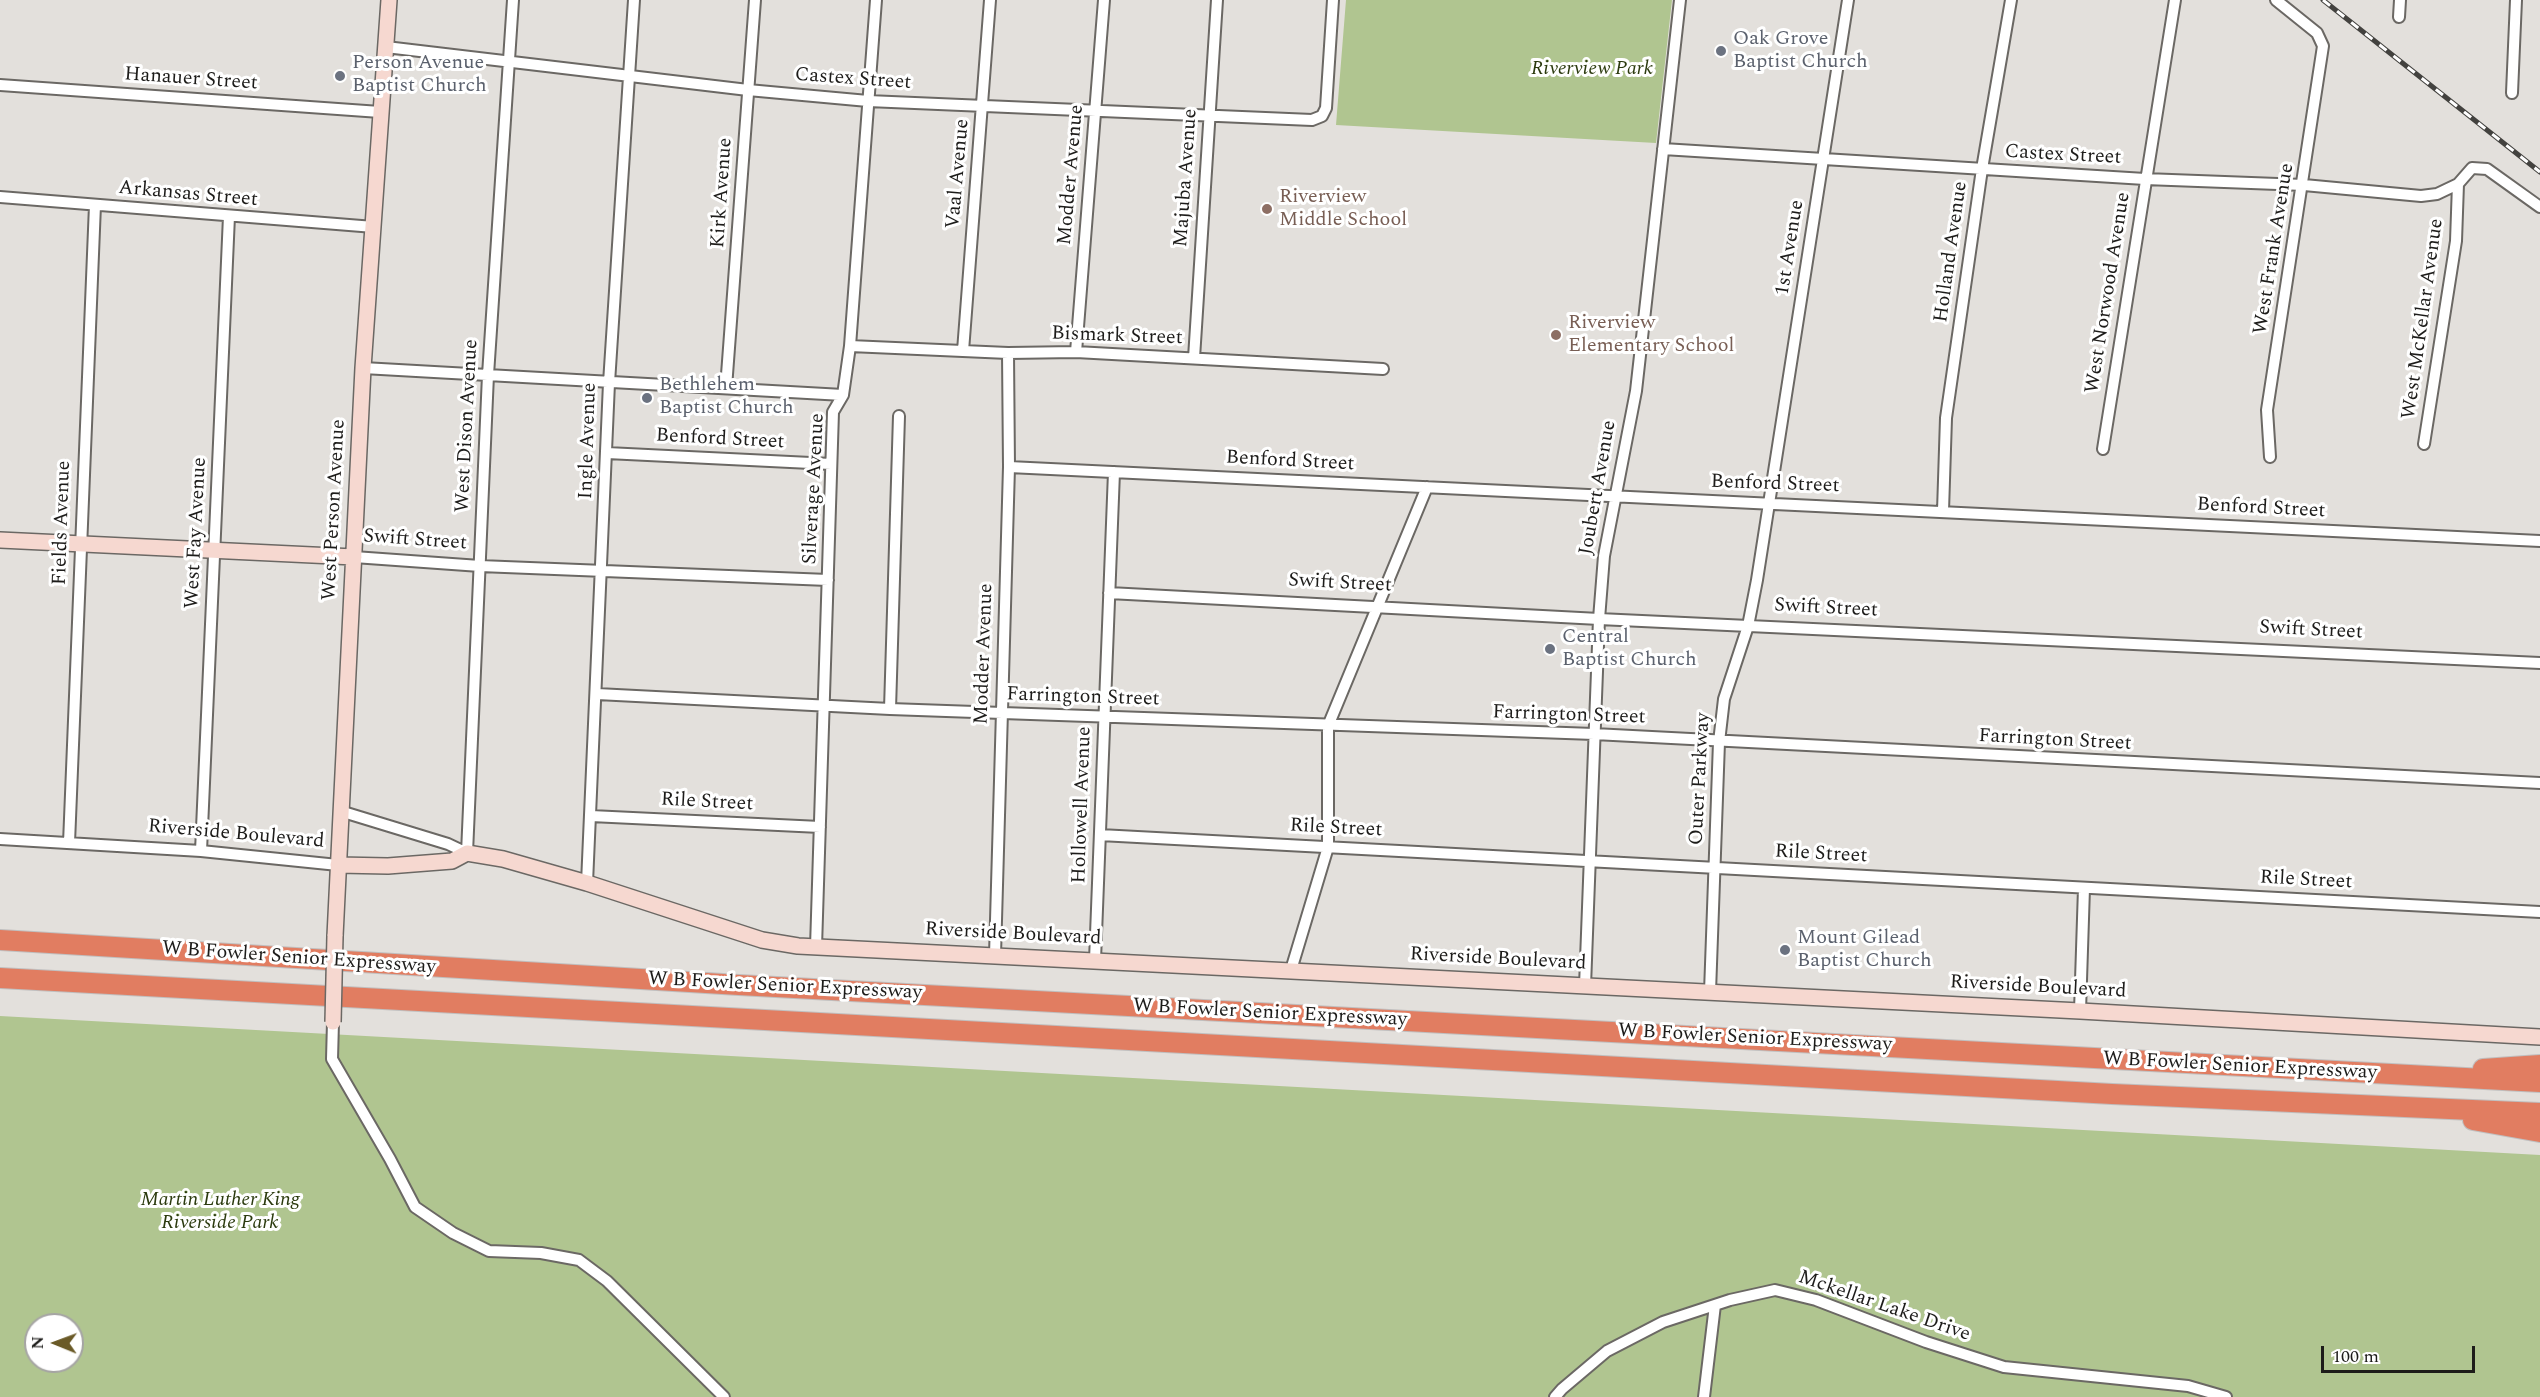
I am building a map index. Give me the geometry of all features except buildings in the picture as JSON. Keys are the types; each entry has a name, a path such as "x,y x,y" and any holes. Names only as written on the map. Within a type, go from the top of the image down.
{"highway":[{"name":"W B Fowler Senior Expressway","path":"0,940 762,986 2540,1082"},
{"name":"W B Fowler Senior Expressway","path":"0,978 2100,1094 2540,1113"},
{"path":"2401,1075 2540,1065"},
{"path":"2399,1107 2540,1132"}],"street":[{"name":"West Person Avenue","path":"333,1022 340,811 363,368 389,0"},
{"name":"West Dison Avenue","path":"467,853 488,375 513,0"},
{"name":"Ingle Avenue","path":"587,884 609,382 634,0"},
{"name":"Kirk Avenue","path":"726,388 755,0"},
{"name":"Silverage Avenue","path":"816,947 833,412 843,394 850,346 876,0"},
{"name":"Vaal Avenue","path":"963,351 990,0"},
{"name":"Modder Avenue","path":"1076,352 1104,0"},
{"name":"Majuba Avenue","path":"1194,358 1217,0"},
{"name":"Castex Street","path":"386,47 748,90 868,101 1312,120 1320,118 1326,104 1333,0"},
{"name":"Joubert Avenue","path":"1585,986 1599,620 1604,556 1636,391 1680,0"},
{"name":"1st Avenue","path":"1770,502 1848,0"},
{"name":"Holland Avenue","path":"1943,511 1946,418 1982,169 2010,0"},
{"name":"West Norwood Avenue","path":"2103,449 2175,0"},
{"name":"West Frank Avenue","path":"2270,457 2267,410 2304,185 2323,46 2317,33 2276,0"},
{"path":"2399,17 2400,0"},
{"path":"2512,93 2516,0"},
{"name":"Hanauer Street","path":"0,85 380,112"},
{"name":"Castex Street","path":"1664,149 2145,179 2304,185 2421,196 2442,192 2458,184"},
{"path":"2458,184 2472,168 2487,169 2540,207"},
{"name":"West McKellar Avenue","path":"2424,444 2456,241 2458,184"},
{"name":"Arkansas Street","path":"0,197 374,227"},
{"name":"Fields Avenue","path":"69,843 94,205"},
{"name":"West Fay Avenue","path":"201,851 229,216"},
{"name":"Bismark Street","path":"850,346 1008,353 1076,352 1383,369"},
{"name":"Modder Avenue","path":"995,956 1009,467 1008,353"},
{"path":"363,368 843,394"},
{"path":"890,709 899,416"},
{"name":"Benford Street","path":"607,453 831,464"},
{"name":"Benford Street","path":"1009,467 2540,541"},
{"name":"Hollowell Avenue","path":"1095,960 1114,472"},
{"path":"1292,970 1328,847 1328,726 1427,487"},
{"name":"Outer Parkway","path":"1710,992 1719,742 1724,699 1748,626 1770,502"},
{"name":"Swift Street","path":"0,540 354,557 480,566 828,580"},
{"name":"Swift Street","path":"1109,593 1599,620 2540,663"},
{"name":"Farrington Street","path":"597,694 1001,714 1594,734 2540,783"},
{"name":"Riverside Boulevard","path":"340,811 448,844 467,853 503,859 762,940 816,947 2080,1011 2540,1037"},
{"name":"Rile Street","path":"591,816 820,827"},
{"name":"Rile Street","path":"1100,835 2540,912"},
{"name":"Riverside Boulevard","path":"0,839 201,851 338,865 388,866 452,861 467,853"},
{"path":"2080,1011 2084,888"},
{"path":"333,1022 332,1059 415,1207 453,1233 489,1251 541,1253 579,1260 607,1281 724,1397"},
{"name":"Mckellar Lake Drive","path":"1556,1397 1562,1389 1607,1351 1663,1322 1715,1305 1775,1290 1816,1300 1926,1342 2004,1367 2188,1386 2226,1397"},
{"path":"1704,1397 1715,1305"}],"green space":[{"name":"Riverview Park","path":"1346,0 1672,0 1656,143 1336,125"},
{"name":"Martin Luther King Riverside Park","path":"0,1016 2540,1155 2540,1397 0,1397"}],"railway":[{"path":"2323,0 2540,172"}],"place":[{"name":"Oak Grove Baptist Church","path":"1721,51"},
{"name":"Person Avenue Baptist Church","path":"340,76"},
{"name":"Riverview Middle School","path":"1267,209"},
{"name":"Riverview Elementary School","path":"1556,335"},
{"name":"Bethlehem Baptist Church","path":"647,398"},
{"name":"Central Baptist Church","path":"1550,649"},
{"name":"Mount Gilead Baptist Church","path":"1785,950"}]}
